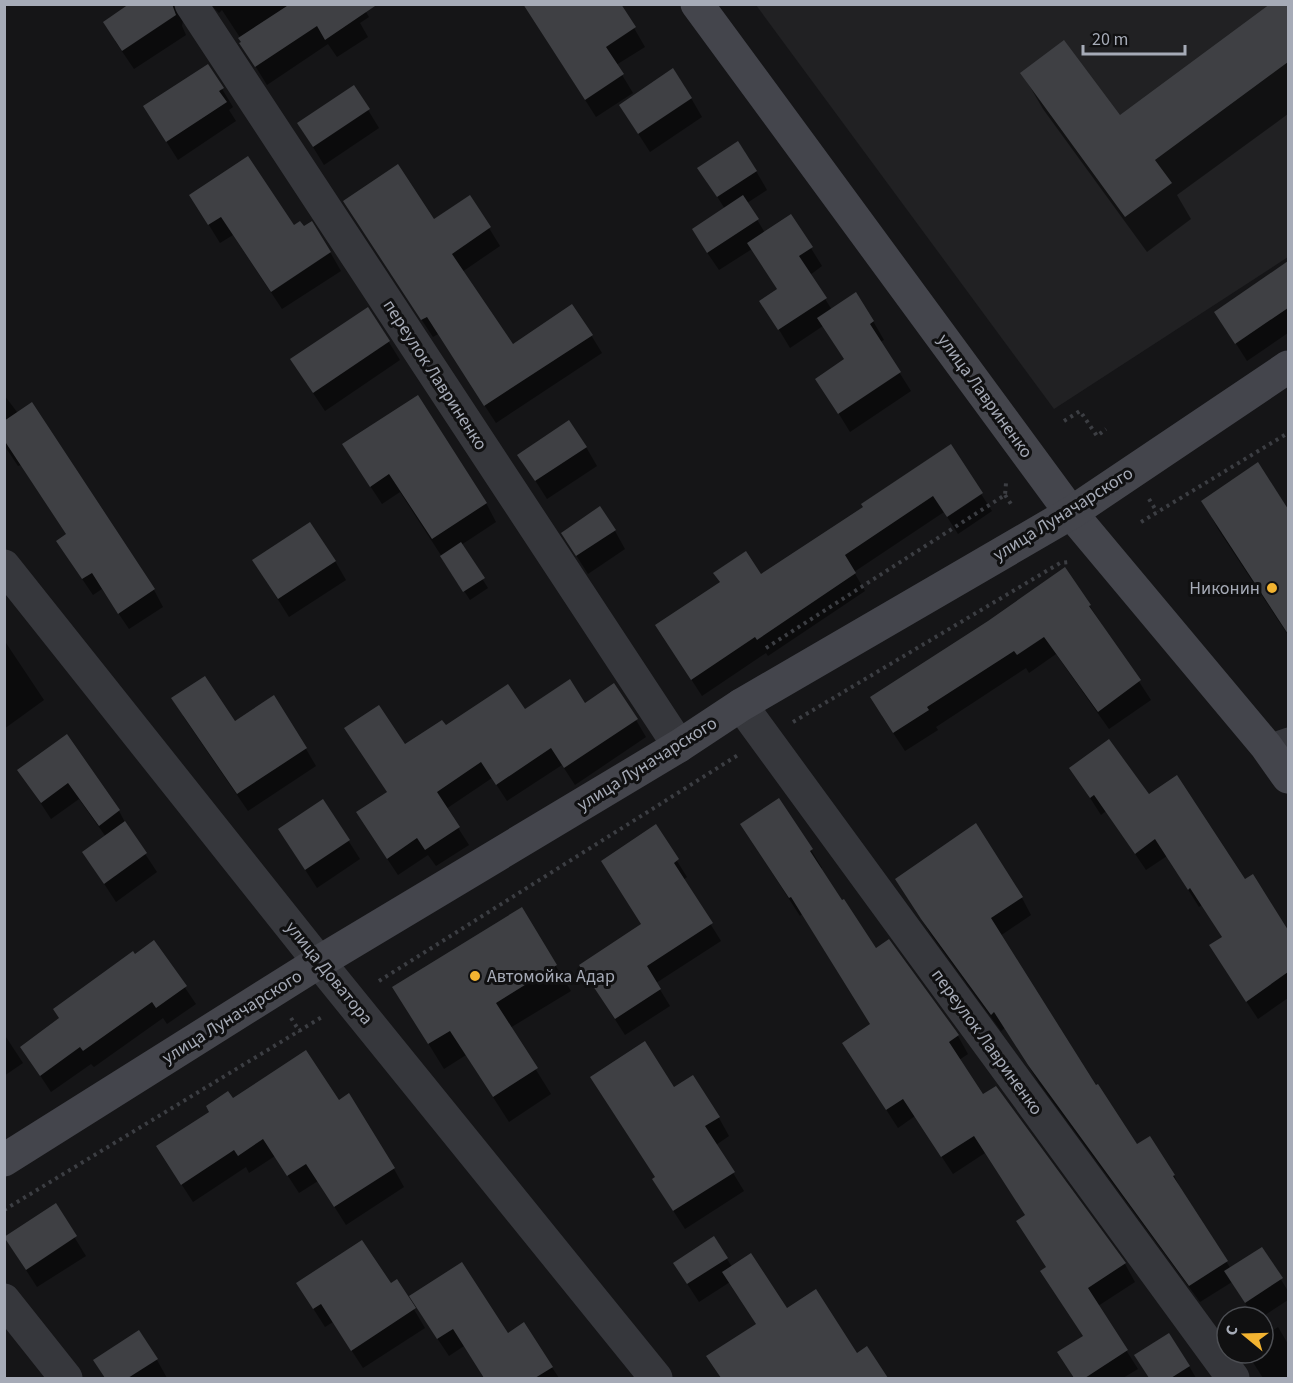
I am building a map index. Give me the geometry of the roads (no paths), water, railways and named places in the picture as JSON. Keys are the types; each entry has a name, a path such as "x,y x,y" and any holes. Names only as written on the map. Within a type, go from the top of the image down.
{"main road":[{"name":"улица Лавриненко","path":"697,4 1071,513 1277,742 1288,777"},
{"name":"улица Луначарского","path":"4,1160 319,962 679,746 741,705 1071,513 1288,368"}],"street":[{"name":"переулок Лавриненко","path":"191,4 679,746"},
{"name":"улица Доватора","path":"4,566 319,962 656,1378"},
{"name":"переулок Лавриненко","path":"741,705 1233,1378"},
{"path":"4,1300 66,1378"}],"place":[{"name":"Никонин","path":"1272,588"},
{"name":"Автомойка Адар","path":"475,976"}]}
